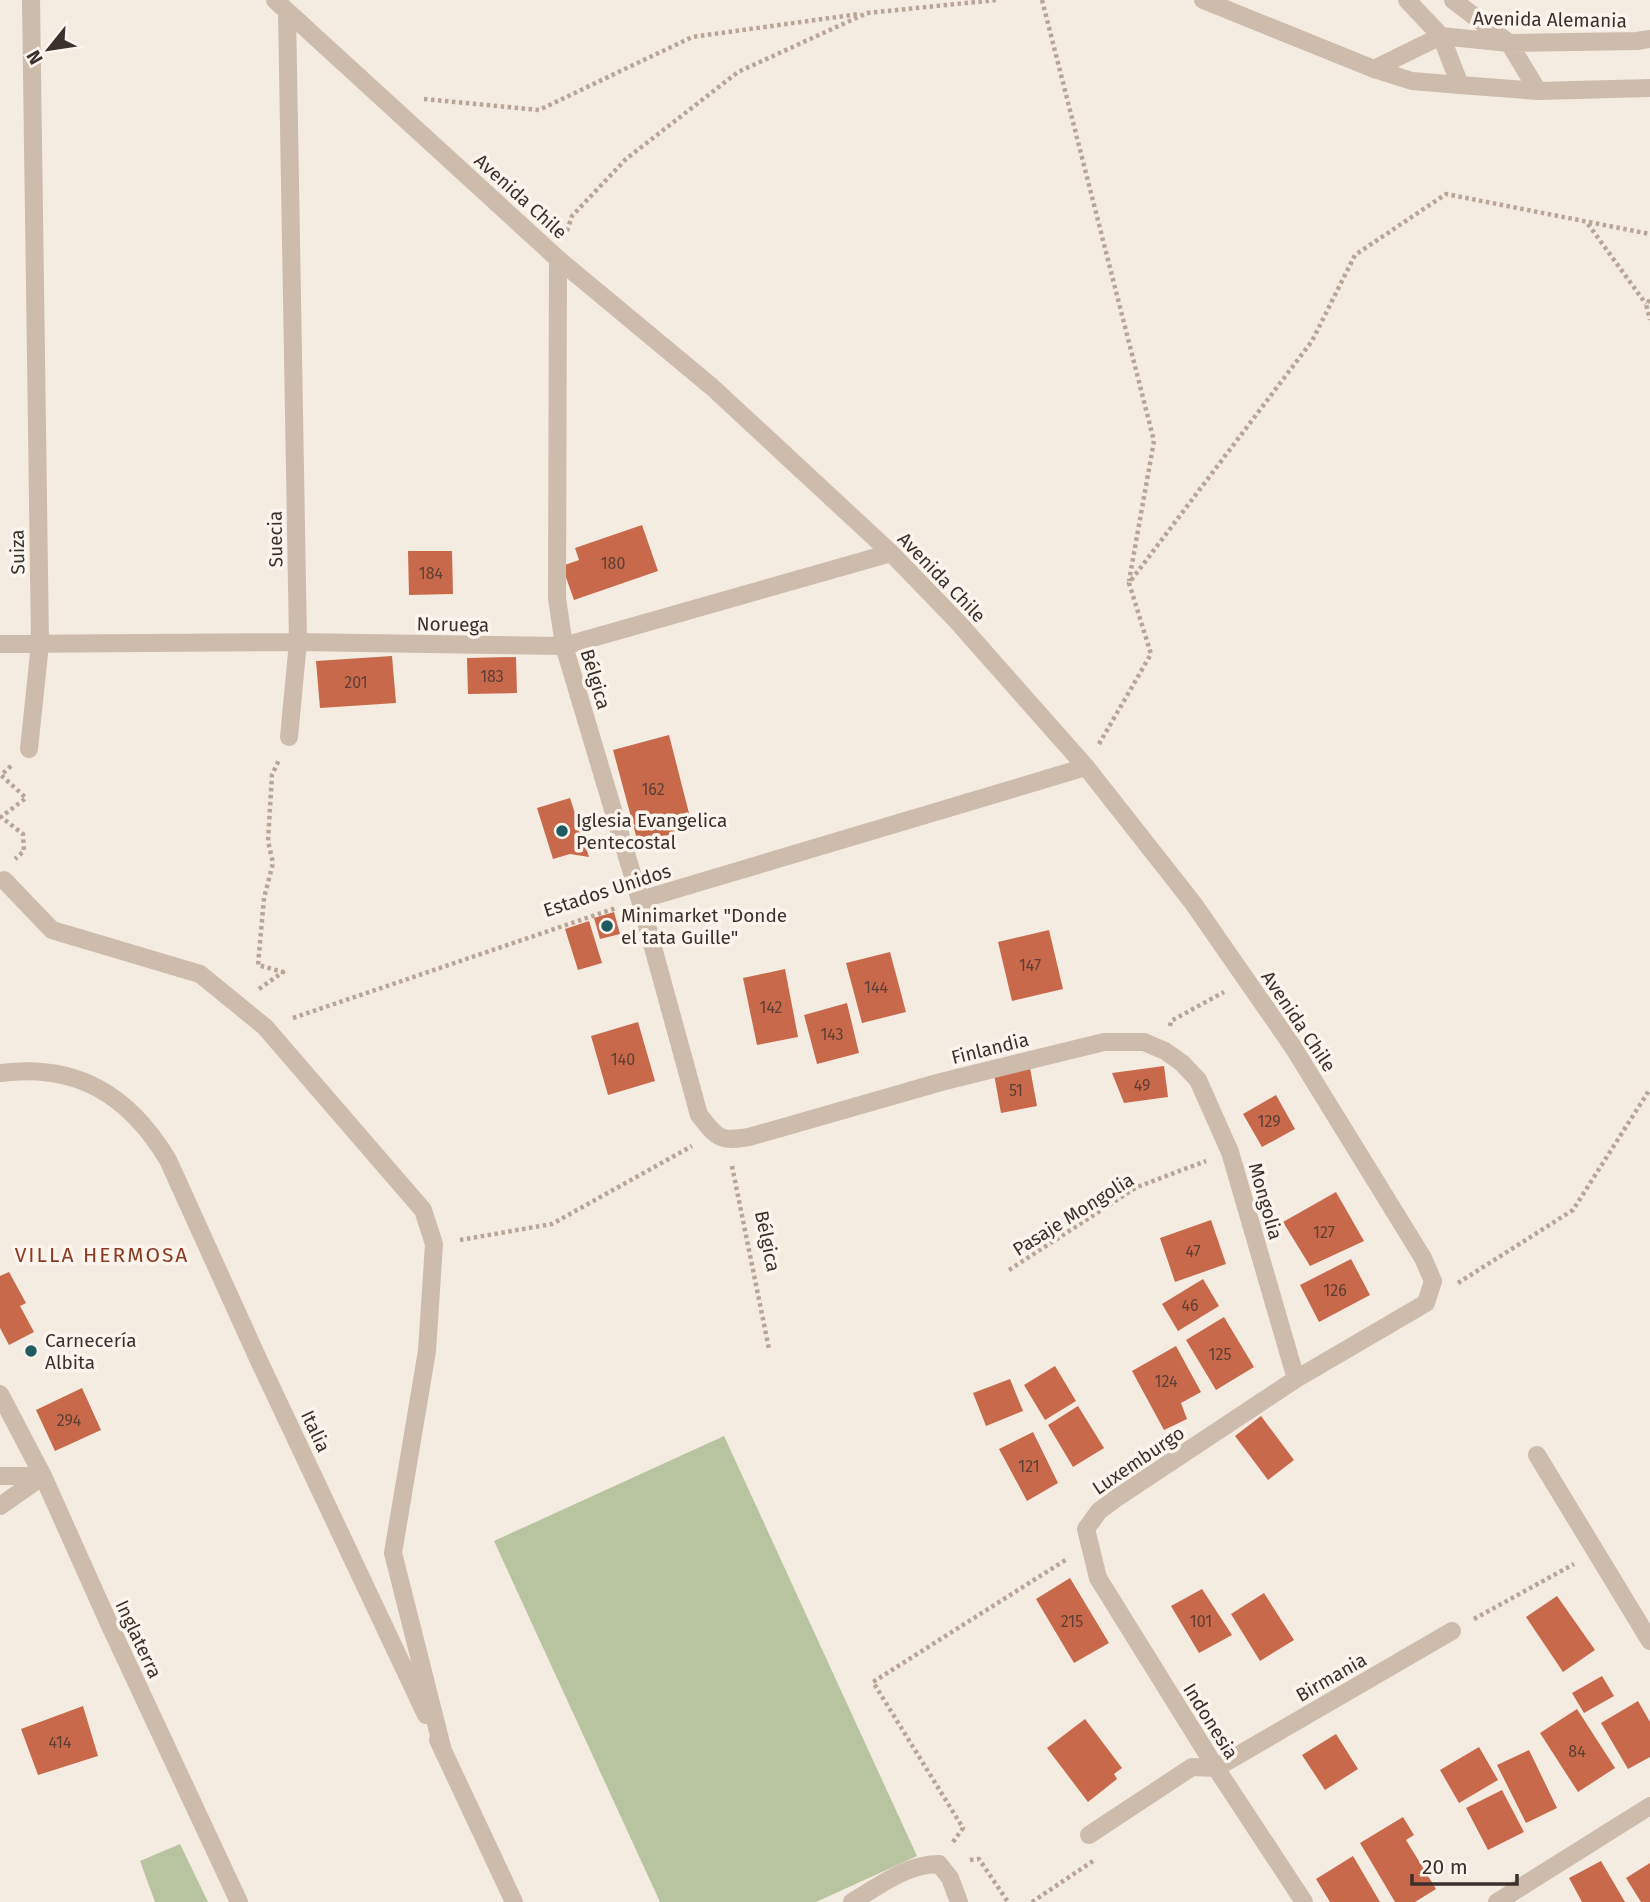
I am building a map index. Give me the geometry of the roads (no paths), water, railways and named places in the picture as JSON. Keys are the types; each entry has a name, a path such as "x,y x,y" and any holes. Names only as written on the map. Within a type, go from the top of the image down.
{"street":[{"name":"Suiza","path":"29,749 40,644 31,0"},
{"path":"1203,0 1374,69 1412,81 1538,91 1650,88"},
{"path":"1407,0 1441,37 1460,85"},
{"path":"1453,0 1509,43 1538,91"},
{"name":"Avenida Chile","path":"281,6 558,259 712,387 891,553 956,620 1086,767 1193,903 1293,1047 1423,1258 1433,1281 1426,1303"},
{"name":"Suecia","path":"281,6 298,642 289,737"},
{"path":"1374,69 1441,37"},
{"name":"Avenida Alemania","path":"1441,37 1509,43 1650,39"},
{"name":"Bélgica","path":"558,259 557,597 564,646 640,900 693,1097 699,1115 721,1137"},
{"name":"Noruega","path":"0,644 298,642 564,646 891,553"},
{"name":"Estados Unidos","path":"640,900 1086,767"},
{"path":"4,880 52,930 200,974 265,1027 423,1210 434,1244 427,1351 393,1553 443,1751"},
{"name":"Finlandia","path":"721,1137 749,1137 941,1082 1104,1042 1144,1042 1165,1051"},
{"name":"Mongolia","path":"1165,1051 1182,1063 1198,1080 1230,1152 1296,1379"},
{"name":"Italia","path":"0,1073 29,1069 58,1073 87,1083 112,1096 153,1135 168,1160 514,1902"},
{"name":"Luxemburgo","path":"1092,1558 1086,1529 1099,1511 1296,1379 1426,1303"},
{"name":"Inglaterra","path":"0,1394 43,1476 239,1902"},
{"path":"1537,1455 1650,1641"},
{"path":"0,1476 43,1476"},
{"path":"0,1506 43,1476"},
{"name":"Indonesia","path":"1092,1558 1098,1578 1216,1768 1304,1902"},
{"name":"Birmania","path":"1089,1835 1192,1767 1216,1768 1452,1631"},
{"path":"1497,1902 1650,1807"},
{"path":"852,1902 905,1872 927,1864 939,1864 950,1878 958,1902"}],"place":[{"name":"Iglesia Evangelica Pentecostal","path":"562,831"},
{"name":"Minimarket \"Donde el tata Guille\"","path":"607,926"},
{"name":"Carnecería Albita","path":"31,1351"}],"district":[{"name":"VILLA HERMOSA","path":"102,1255"}]}
